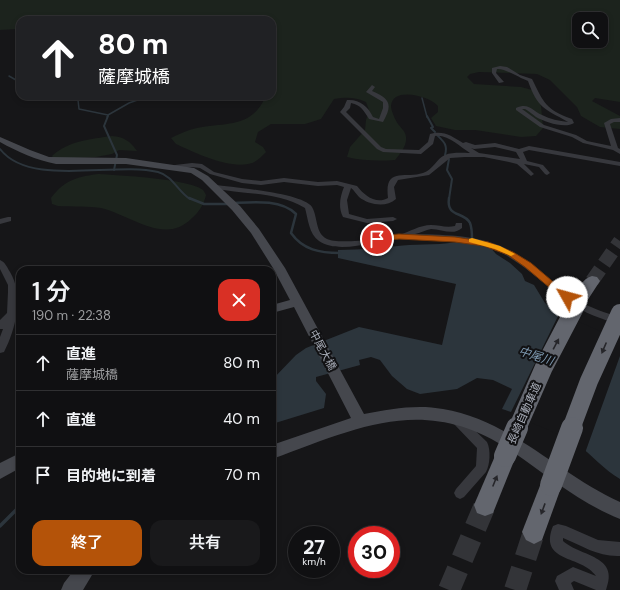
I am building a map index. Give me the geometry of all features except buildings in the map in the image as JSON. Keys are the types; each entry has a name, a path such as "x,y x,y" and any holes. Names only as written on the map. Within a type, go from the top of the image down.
{"highway":[{"name":"長崎自動車道","path":"485,506 544,367 581,297 592,280"},
{"path":"534,532 589,381 620,313"}],"street":[{"path":"501,82 494,73 494,68 496,67 506,67 516,75 530,80 544,108 551,113 570,120 571,123 566,124 539,116 530,108 522,107 518,110 528,115 538,124 574,136 585,142 617,151"},
{"path":"372,87 369,92 384,98 386,101 386,108 381,121 371,118 367,110 353,101 349,101 347,108 343,112 380,148 385,151 421,152 431,143 432,135 436,133 449,138 471,152 501,156 521,162 531,174"},
{"path":"617,151 607,123 613,120 620,120"},
{"name":"中尾大橋","path":"0,139 37,157 45,159 56,161 122,161 194,171 205,178 236,208 268,249 360,421"},
{"path":"464,143 474,147 495,145 519,151 530,148 540,149 566,156 585,157 620,164"},
{"path":"519,151 524,161 521,162"},
{"path":"175,168 192,165 202,166 212,173 242,181 261,183 284,180 318,184 337,183 355,187 367,199 384,203 392,199 391,184 394,181 401,177 427,174 448,156 458,155 500,158 541,166 547,173"},
{"path":"348,186 344,195 344,212 346,215 367,221 393,219"},
{"path":"215,187 240,189 295,200 308,207 318,235 322,240 330,243 348,243 399,237 471,240 498,248 528,265 579,305 620,320"},
{"path":"0,222 8,218"},
{"path":"430,227 432,224 438,222"},
{"path":"399,237 407,233 430,227 449,230 458,226 457,231 446,239"},
{"path":"0,263 16,288 6,337 0,349"},
{"path":"276,308 296,302"},
{"path":"0,326 10,315"},
{"path":"276,451 360,421 400,413 417,412 452,415 481,426 502,437 581,491 620,511"},
{"path":"452,415 483,446 482,468 460,493"},
{"path":"0,472 16,462"},
{"path":"567,590 562,581 573,574 601,585 604,580 600,569 586,560 565,550 556,543 558,531 565,531 585,542 597,546 620,549"},
{"path":"71,590 83,574"}],"shaded area":[{"path":"0,0 620,0 620,102 595,98 592,101 620,116 620,129 600,127 581,116 577,107 550,80 537,74 479,72 470,74 467,77 474,84 521,87 532,90 538,98 541,106 543,128 536,136 521,137 475,130 455,130 436,126 431,118 438,112 438,106 434,102 420,96 404,95 398,96 393,100 391,106 395,119 403,130 406,138 405,146 398,157 395,160 371,160 347,157 350,147 365,130 369,110 366,102 362,100 343,98 334,99 321,119 305,124 271,124 258,132 255,142 263,147 266,152 262,156 251,163 240,165 231,164 211,159 192,151 176,144 171,138 194,129 237,122 253,114 260,107 264,100 276,100 276,16 16,16 16,29 0,30"},
{"path":"112,136 120,137 126,140 137,151 119,150 112,154 96,157 54,159 52,156 58,151 72,144"},
{"path":"98,174 169,180 195,186 203,190 206,195 203,205 195,216 182,226 171,229 159,229 148,226 101,208 58,206 52,204 51,198 66,183 83,176"}],"water":[{"name":"中尾川","path":"470,239 489,246 496,254 510,263 522,274 525,281 534,285 545,303 565,318 601,334 620,337 620,479 577,444 560,433 531,419 502,409 512,389 493,380 477,378 457,389 420,394 407,389 392,376 380,360 371,357 359,360 360,365 316,377 316,381 326,394 324,408 276,423 276,376 296,355 306,348 359,327 442,345 456,284 338,258 338,250 462,241"}],"pier":[{"path":"560,312 602,332 620,335 620,356 585,453 576,445 549,430 510,414"}],"waterway":[{"path":"9,76 16,80"},
{"path":"422,98 427,117"},
{"path":"78,100 79,109 108,115"},
{"path":"108,115 129,103 138,100"},
{"path":"108,116 104,126 117,155 114,169"},
{"path":"427,116 433,127 431,128 435,132"},
{"path":"437,135 445,144 445,155"},
{"path":"0,149 14,161 31,168 52,171 114,169"},
{"path":"449,159 447,170 452,179 449,199"},
{"path":"114,169 140,169 158,172 172,180 190,199"},
{"path":"189,198 204,204 228,204"},
{"path":"449,199 450,209 456,214 467,219 470,223 472,229 472,239"},
{"path":"233,203 266,202 290,209 296,214 291,233 296,239 312,249 340,253"},
{"path":"0,526 16,510"}],"tunnel":[{"path":"592,281 620,241"},
{"path":"449,590 485,505"},
{"path":"515,590 534,532"}],"slow traffic":[{"path":"472,240 498,248 511,254"}],"route":[{"path":"377,239 399,237 455,239 471,240 486,244 510,254 528,265 545,281 567,297"}]}
